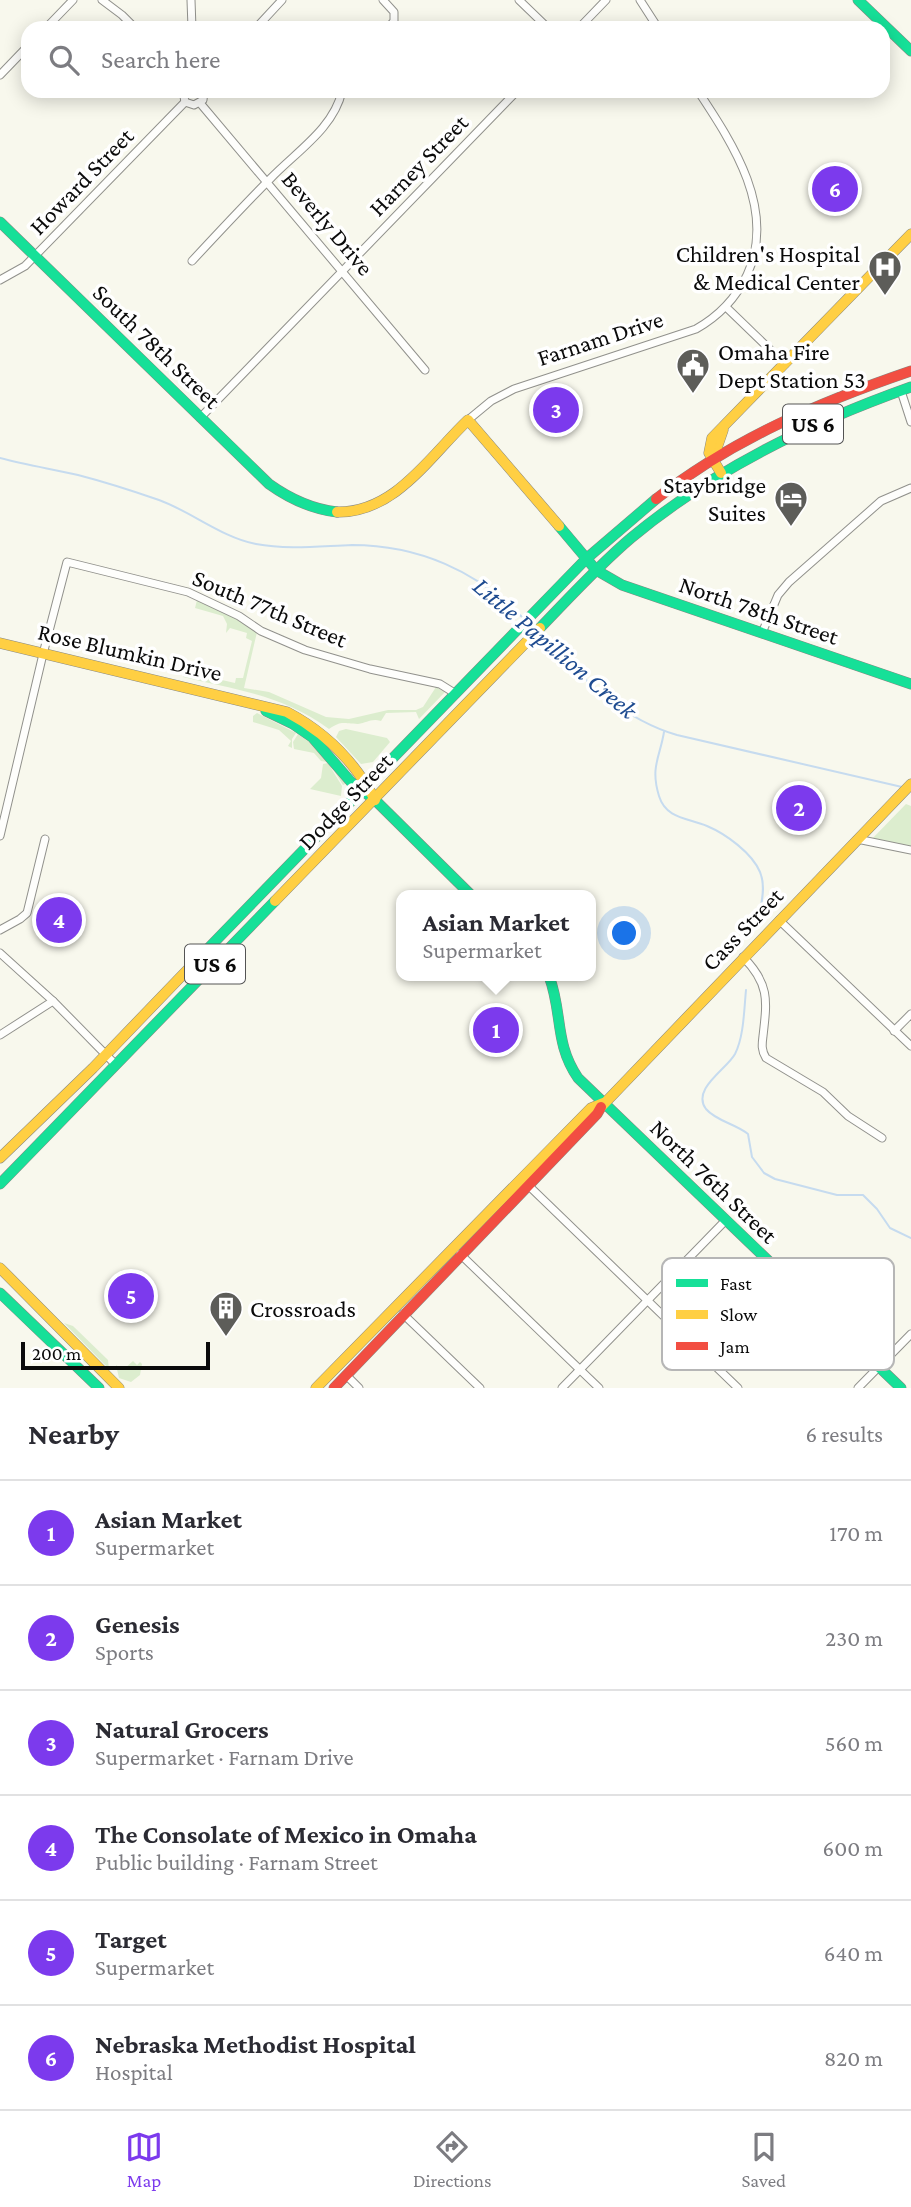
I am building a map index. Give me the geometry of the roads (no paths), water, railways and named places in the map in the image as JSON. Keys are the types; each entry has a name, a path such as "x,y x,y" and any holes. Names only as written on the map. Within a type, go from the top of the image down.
{"main road":[{"path":"858,0 880,21"},
{"path":"890,31 911,51"},
{"name":"South 78th Street","path":"0,222 200,418 287,498"},
{"path":"721,473 713,459 727,424 911,234"},
{"name":"US 6","path":"713,459 793,416 911,371"},
{"name":"US 6","path":"721,473 809,426 906,389"},
{"path":"468,420 596,570"},
{"name":"Farnam Drive","path":"287,498 306,507 327,511 354,510 379,502 399,487 468,420"},
{"name":"Dodge Street","path":"0,1158 106,1055 586,559 642,508 713,459"},
{"name":"Dodge Street","path":"0,1184 596,570 651,522 721,473"},
{"name":"North 78th Street","path":"596,570 622,585 911,684"},
{"name":"Rose Blumkin Drive","path":"0,643 250,703 289,722 313,738 363,789"},
{"name":"Cass Street","path":"316,1388 529,1186 597,1114 603,1103 911,784"},
{"path":"363,789 466,890"},
{"name":"North 76th Street","path":"552,981 564,1058 578,1078 764,1258"},
{"name":"Cass Street","path":"334,1388 591,1108 603,1103"},
{"path":"0,1268 119,1388"},
{"path":"0,1293 99,1388"},
{"name":"North 76th Street","path":"882,1370 901,1388"}],"street":[{"path":"53,21 73,0"},
{"path":"102,0 128,21"},
{"path":"191,0 191,21"},
{"path":"262,21 282,0"},
{"path":"383,0 393,9 392,21"},
{"path":"519,0 541,21"},
{"path":"586,21 606,0"},
{"path":"640,0 654,21"},
{"path":"0,75 21,53"},
{"path":"184,98 185,102 194,105 203,98"},
{"path":"192,261 335,113 340,98"},
{"name":"Harney Street","path":"200,418 510,98"},
{"name":"Farnam Drive","path":"468,420 491,401 514,389 696,328 726,307 739,290 751,266 758,241 757,216 736,153 702,98"},
{"name":"Howard Street","path":"0,280 20,271 185,102"},
{"name":"Beverly Drive","path":"200,103 425,370"},
{"path":"726,307 785,364"},
{"path":"906,389 911,422"},
{"path":"762,633 778,595 789,582 881,501 911,488"},
{"name":"South 77th Street","path":"43,653 67,562 188,592 239,616 261,631 305,650 370,669 440,684 456,694"},
{"path":"0,836 43,653"},
{"path":"0,930 25,916 45,839"},
{"path":"857,839 911,850"},
{"path":"779,920 911,1046"},
{"path":"1,954 53,1001 116,1065"},
{"path":"743,957 758,973 765,987 766,1010 762,1045 765,1058 823,1092 864,1128 882,1138"},
{"path":"0,1035 53,1001"},
{"path":"894,1031 911,1014"},
{"path":"529,1186 662,1315"},
{"path":"688,1258 725,1221"},
{"path":"458,1252 599,1388"},
{"path":"562,1388 662,1285"},
{"path":"404,1314 480,1388"},
{"path":"894,1352 911,1334"},
{"path":"719,1370 738,1388"},
{"path":"859,1388 876,1370"},
{"path":"346,1376 359,1388"}],"waterway":[{"name":"Little Papillion Creek","path":"0,458 78,475 149,497 243,541 292,547 376,546 423,556 466,574 505,601 523,618"},
{"name":"Little Papillion Creek","path":"539,634 602,694 656,728 902,787"},
{"path":"664,732 655,777 662,804 678,817 722,834 751,858 763,881 760,910"},
{"path":"746,990 738,1047 731,1060 706,1087 703,1094 706,1109 715,1117 748,1134 752,1157 764,1173 775,1179 837,1195 863,1195 890,1228 911,1238"}],"place":[{"name":"Nebraska Methodist Hospital","path":"835,189"},
{"name":"Children's Hospital & Medical Center","path":"885,297"},
{"name":"Omaha Fire Dept Station 53","path":"693,395"},
{"name":"Natural Grocers","path":"556,410"},
{"name":"Staybridge Suites","path":"791,528"},
{"name":"Genesis","path":"799,808"},
{"name":"The Consolate of Mexico in Omaha","path":"59,920"},
{"name":"Asian Market","path":"496,1030"},
{"name":"Target","path":"131,1296"},
{"name":"Crossroads","path":"226,1338"}]}
